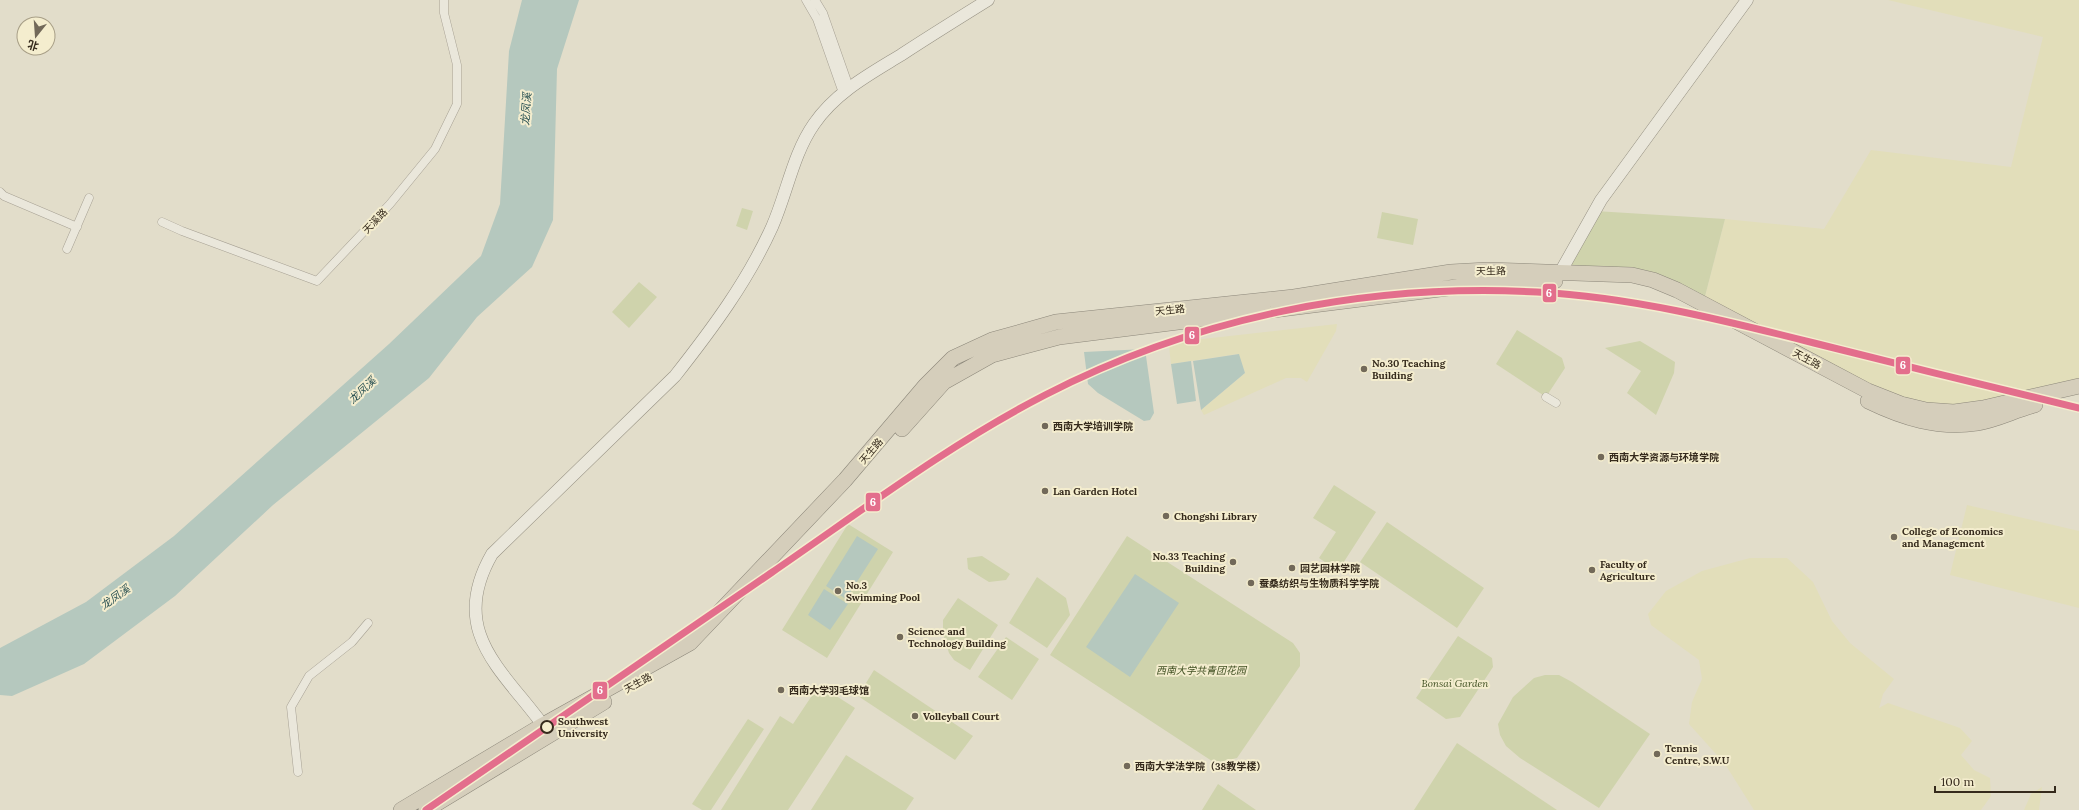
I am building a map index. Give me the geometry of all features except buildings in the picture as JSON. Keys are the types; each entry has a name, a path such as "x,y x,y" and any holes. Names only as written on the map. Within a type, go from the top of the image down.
{"highway":[{"name":"天生路","path":"426,810 546,730 690,643 845,480 925,386 953,358 992,340 1056,322 1294,297 1452,272 1487,270 1632,275 1653,280 1677,290 1868,391 1907,406 1926,410 1954,412 1983,408 2079,386"},
{"name":"天生路","path":"401,810 546,730 698,649 852,484 944,382 992,355 1059,337 1464,286 1526,282 1611,281 1631,283 1650,288 1675,299 1864,399 1895,414 1924,422 1955,426 1977,423 2030,407 2079,395"}],"street":[{"name":"天溪路","path":"162,222 189,234 317,281 390,204 435,149 457,104 457,65 444,13 444,0"},
{"path":"806,0 817,19 846,90"},
{"path":"815,0 822,13 846,90"},
{"path":"546,730 492,661 484,647 475,617 475,601 483,570 492,554 675,376 698,347 723,313 752,267 772,226 808,135 815,123 846,90 988,0"},
{"path":"1561,272 1584,228 1601,200 1747,0"},
{"path":"0,192 4,196 76,227"},
{"path":"67,249 89,198"},
{"path":"1546,397 1556,403"},
{"path":"298,772 291,707 309,676 352,642 368,623"}],"shaded area":[{"path":"1888,0 2079,0 2079,386 1983,408 1901,404 1703,304 1725,219 1824,229 1871,150 2011,167 2043,37"},
{"path":"1337,324 1336,331 1307,382 1301,378 1286,378 1204,415 1201,410 1245,373 1238,354 1171,364 1169,346 1176,342"},
{"path":"1967,505 2079,531 2079,608 1950,575"},
{"path":"1750,558 1787,558 1813,582 1832,621 1850,643 1894,679 1883,694 1879,708 1888,703 1960,728 1972,741 1961,755 1974,770 1990,778 1991,796 1981,810 1754,810 1725,764 1689,724 1692,702 1702,679 1699,660 1651,625 1648,614 1666,591 1702,571"},
{"path":"2042,787 2039,810 2024,810 2031,794"}],"green space":[{"path":"742,208 753,211 747,230 736,226"},
{"path":"1595,211 1725,219 1703,304 1653,280 1561,271"},
{"path":"1382,212 1418,219 1413,245 1377,238"},
{"path":"639,282 657,297 629,328 612,312"},
{"path":"1517,330 1562,358 1565,368 1546,397 1496,364"},
{"path":"1640,341 1675,362 1674,373 1656,415 1627,393 1641,371 1605,348"},
{"path":"1334,485 1376,512 1338,571 1319,558 1336,532 1313,518"},
{"path":"1387,522 1484,588 1457,628 1360,562"},
{"name":"No.3 Swimming Pool","path":"848,524 893,552 827,658 782,630"},
{"name":"西南大学共青团花园","path":"1127,536 1293,643 1300,653 1300,666 1237,758 1215,763 1050,655"},
{"path":"982,556 1010,574 1006,580 989,582 968,569 967,558"},
{"path":"1037,577 1066,598 1070,615 1047,648 1009,623"},
{"path":"958,598 998,625 970,670 954,660 949,653 943,634 943,620"},
{"name":"Bonsai Garden","path":"1458,636 1492,658 1493,667 1460,717 1446,719 1416,698"},
{"path":"1006,637 1039,659 1012,700 978,677"},
{"name":"Volleyball Court","path":"874,670 973,736 955,760 858,696"},
{"path":"1545,675 1559,675 1572,682 1650,734 1599,808 1520,758 1506,746 1500,735 1498,724 1513,697 1534,678"},
{"path":"819,685 855,708 788,810 721,810 780,716 793,724"},
{"path":"748,719 764,729 711,810 702,810 692,804"},
{"path":"1457,743 1557,810 1414,810"},
{"path":"846,755 914,798 906,810 811,810"},
{"path":"1218,784 1256,810 1202,810"}],"water":[{"name":"龙凤溪","path":"522,0 579,0 557,69 553,220 532,267 477,317 429,378 273,505 175,596 84,664 12,696 0,695 0,648 86,602 174,536 389,344 481,256 500,204 509,51"},
{"path":"1145,349 1154,413 1150,420 1144,421 1098,393 1088,384 1084,352"},
{"path":"1239,354 1245,373 1201,410 1193,361"},
{"path":"1191,361 1196,401 1177,404 1171,364"},
{"path":"857,536 878,549 846,599 826,586"},
{"path":"1135,574 1179,603 1130,677 1086,647"},
{"path":"824,589 848,604 830,630 808,615"}],"transit line":[{"name":"6","path":"426,810 905,480 974,435 1045,395 1103,368 1162,345 1222,326 1284,311 1347,300 1410,293 1474,291 1537,292 1572,295 1642,304 1711,318 2079,408"}],"place":[{"name":"No.30 Teaching Building","path":"1364,369"},
{"name":"西南大学培训学院","path":"1045,426"},
{"name":"西南大学资源与环境学院","path":"1601,457"},
{"name":"Lan Garden Hotel","path":"1045,491"},
{"name":"Chongshi Library","path":"1166,516"},
{"name":"College of Economics and Management","path":"1894,537"},
{"name":"No.33 Teaching Building","path":"1233,562"},
{"name":"园艺园林学院","path":"1292,568"},
{"name":"Faculty of Agriculture","path":"1592,570"},
{"name":"蚕桑纺织与生物质科学学院","path":"1251,583"},
{"name":"No.3 Swimming Pool","path":"838,591"},
{"name":"Science and Technology Building","path":"900,637"},
{"name":"西南大学羽毛球馆","path":"781,690"},
{"name":"Volleyball Court","path":"915,716"},
{"name":"Southwest University","path":"547,727"},
{"name":"Tennis Centre, S.W.U","path":"1657,754"},
{"name":"西南大学法学院（38教学楼）","path":"1127,766"}]}
